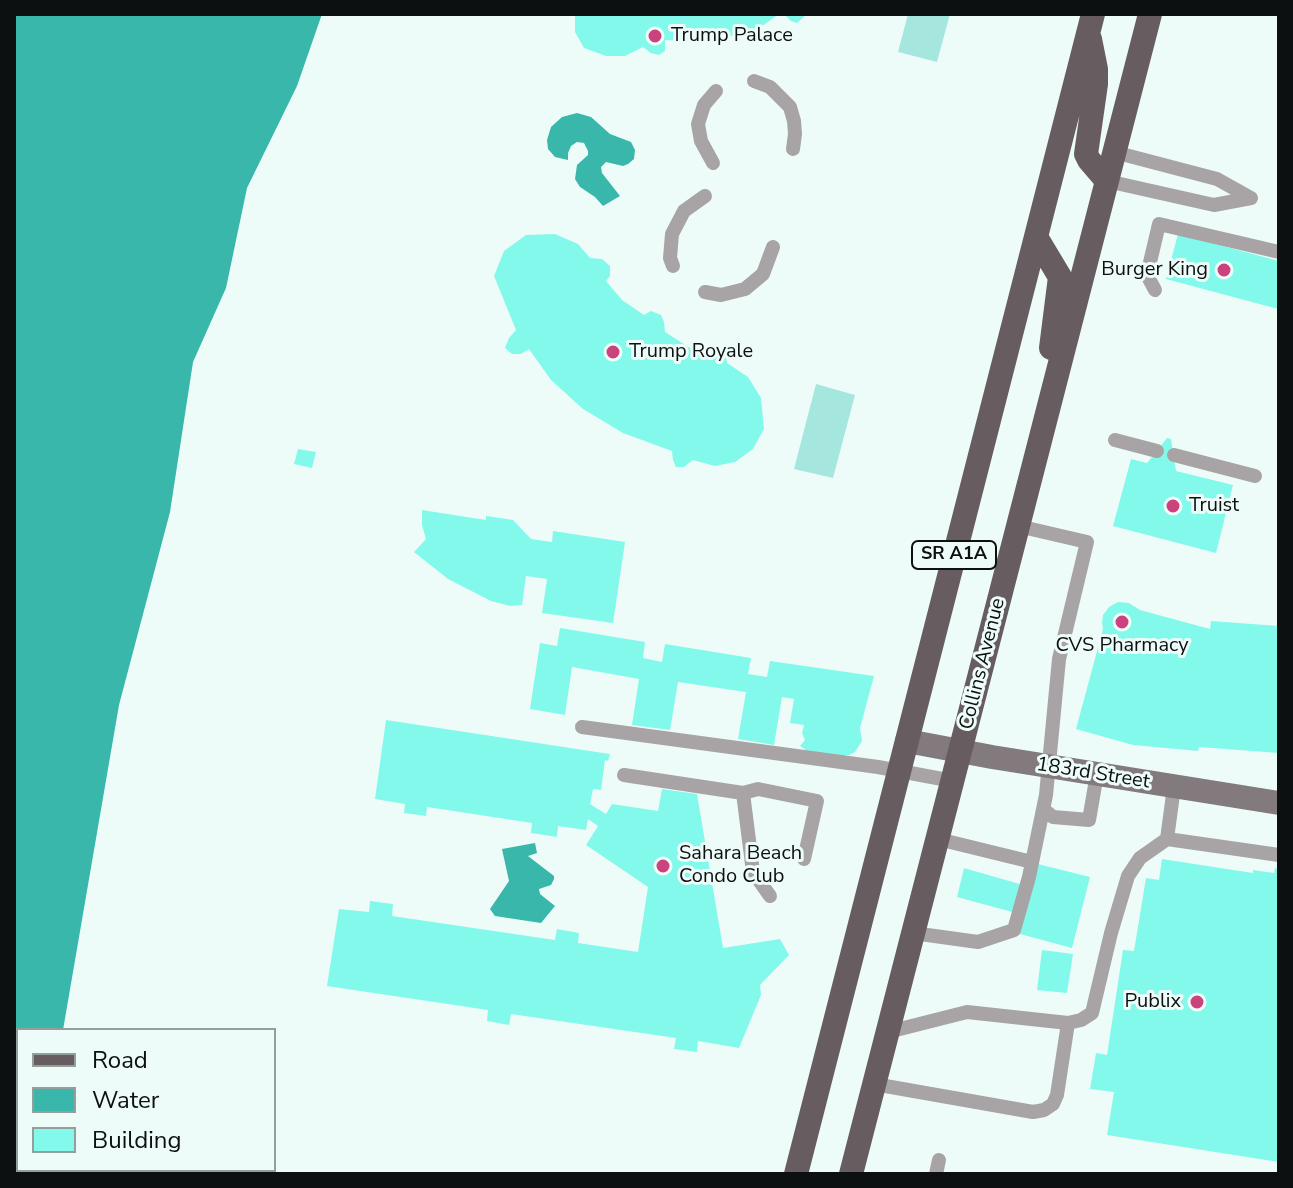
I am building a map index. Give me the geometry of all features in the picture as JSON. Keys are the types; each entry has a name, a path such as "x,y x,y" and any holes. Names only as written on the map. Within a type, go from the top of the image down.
{"main road":[{"name":"Collins Avenue","path":"851,1174 1150,14"},
{"path":"1090,22 1096,84 1086,154 1107,181"},
{"name":"SR A1A","path":"796,1174 1090,22"},
{"path":"1036,237 1060,277 1051,342 1052,394"}],"street":[{"name":"183rd Street","path":"907,741 1279,803"}],"lane":[{"path":"754,81 770,87 790,107 795,134 793,149"},
{"path":"713,163 701,141 698,124 704,105 716,91"},
{"path":"1107,181 1214,205 1251,198 1217,179 1114,152"},
{"path":"673,266 670,258 672,234 684,211 705,196"},
{"path":"1155,290 1147,275 1159,224 1279,252"},
{"path":"705,292 721,295 745,289 763,274 773,247"},
{"path":"1115,440 1157,451"},
{"path":"1174,455 1255,476"},
{"path":"913,933 978,942 1014,930 1032,862 1046,795 1059,659 1087,542 1018,526"},
{"path":"582,727 953,781"},
{"path":"1043,809 1053,817 1089,820 1097,774"},
{"path":"624,775 743,793 758,789 817,801 804,859"},
{"path":"1167,839 1174,787"},
{"path":"743,793 753,872 770,896"},
{"path":"938,839 1032,862"},
{"path":"888,1032 967,1012 1068,1023 1081,1020 1092,1013 1128,876 1140,858 1167,839 1279,855"},
{"path":"874,1084 1033,1112 1044,1110 1053,1104 1057,1095 1068,1023"}],"shaded area":[{"path":"908,14 950,14 937,62 898,52"},
{"path":"816,384 855,395 833,478 794,469"}],"water":[{"path":"14,14 322,14 297,86 247,188 226,288 193,362 170,512 119,705 63,1028 16,1028 16,1172 42,1172 14,1174"},
{"path":"577,113 591,117 610,134 631,142 635,150 634,159 628,164 623,166 606,162 601,167 602,173 620,196 603,206 575,179 577,165 588,155 584,143 577,142 571,146 568,160 555,157 548,149 551,127 562,117"},
{"path":"535,843 537,853 528,856 554,876 551,885 539,889 540,894 555,906 541,923 495,916 490,909 509,881 502,849"}],"building":[{"name":"Trump Palace","path":"575,14 779,14 755,31 703,42 665,40 665,51 659,55 643,47 625,56 606,56 584,48 575,32"},
{"name":"Trump Palace","path":"784,14 807,14 797,23"},
{"name":"Trump Royale","path":"555,234 578,244 590,258 602,259 610,266 610,276 606,281 622,300 644,315 651,311 661,315 665,332 704,357 712,350 722,350 727,363 748,377 761,398 764,429 753,449 735,462 715,466 693,460 684,467 676,467 672,451 623,433 583,409 551,380 529,349 521,354 512,354 505,348 516,330 494,276 504,251 526,235"},
{"name":"Burger King","path":"1178,234 1279,261 1278,309 1166,279"},
{"name":"Truist","path":"1167,438 1171,439 1176,471 1233,485 1216,553 1113,526 1131,459 1147,463"},
{"path":"298,449 316,452 312,468 294,464"},
{"path":"422,510 486,520 486,516 513,520 531,539 552,542 553,531 625,542 613,623 542,613 547,579 526,576 522,605 510,606 491,601 448,579 414,552 426,539"},
{"path":"1118,602 1210,629 1211,621 1279,626 1279,753 1199,747 1198,751 1133,745 1076,729 1103,629 1103,615"},
{"path":"560,628 645,642 643,658 662,662 665,644 751,658 748,674 767,677 770,661 874,676 860,728 862,741 849,755 810,753 800,746 805,740 802,733 804,725 790,723 794,699 782,697 774,745 738,739 746,692 678,682 670,730 632,725 639,679 572,667 565,715 530,709 540,643 557,646"},
{"name":"Sahara Beach Condo Club","path":"386,720 610,754 608,761 605,760 601,790 593,789 590,804 606,814 612,804 658,811 662,789 697,794 723,948 780,939 789,955 760,985 761,995 739,1048 698,1041 697,1052 674,1049 676,1038 511,1014 509,1025 487,1021 488,1010 327,986 339,909 369,912 370,901 393,904 392,916 555,940 557,929 579,933 578,943 638,952 648,887 586,845 598,826 588,819 586,830 558,826 557,837 531,833 532,823 427,807 426,816 404,813 405,804 375,799"},
{"name":"Publix","path":"1162,859 1253,873 1253,870 1274,873 1275,868 1279,869 1279,1162 1107,1135 1114,1092 1090,1089 1096,1053 1107,1055 1123,950 1134,951 1146,878 1159,880"},
{"path":"1038,864 1090,877 1072,948 1020,934"},
{"path":"964,868 1023,885 1016,913 957,897"},
{"path":"1042,950 1073,954 1067,993 1037,990"}],"place":[{"name":"Trump Palace","path":"655,36"},
{"name":"Burger King","path":"1224,270"},
{"name":"Trump Royale","path":"613,352"},
{"name":"Truist","path":"1173,506"},
{"name":"CVS Pharmacy","path":"1122,622"},
{"name":"Sahara Beach Condo Club","path":"663,866"},
{"name":"Publix","path":"1197,1002"}]}
